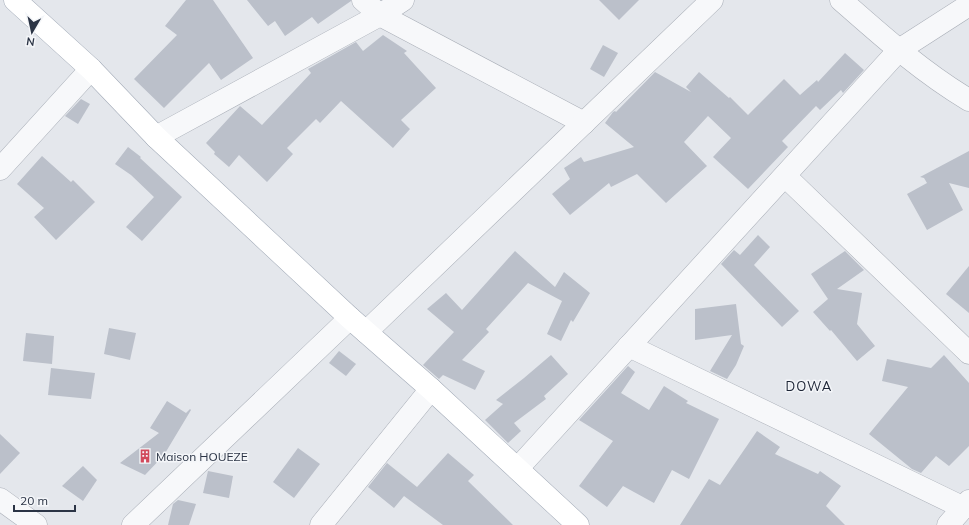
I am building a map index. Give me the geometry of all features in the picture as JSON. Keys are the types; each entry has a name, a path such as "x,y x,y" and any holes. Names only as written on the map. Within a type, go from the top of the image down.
{"main road":[{"path":"15,0 91,70 156,137 358,325 518,468 578,525"}],"street":[{"path":"363,0 380,15 584,123"},
{"path":"156,137 380,15 403,0"},
{"path":"133,525 584,123 712,0"},
{"path":"841,0 899,50 969,100"},
{"path":"518,468 899,50 969,5"},
{"path":"0,169 91,70"},
{"path":"785,176 969,353"},
{"path":"629,346 966,505 948,525"},
{"path":"321,525 431,389"},
{"path":"0,499 36,525"}],"building":[{"path":"186,0 213,0 253,58 221,80 209,63 164,108 134,79 177,35 165,26"},
{"path":"247,0 351,1 318,24 312,17 285,36 275,21 268,26"},
{"path":"599,0 639,0 619,20"},
{"path":"383,35 407,51 404,53 436,88 401,120 410,129 393,148 341,101 320,123 316,119 287,148 293,154 267,182 239,155 229,167 214,154 215,152 206,143 240,106 262,125 311,73 308,69 356,42 363,51"},
{"path":"603,45 618,53 604,77 590,69"},
{"path":"845,53 864,70 843,93 841,90 820,110 816,106 782,141 788,147 748,189 713,157 731,138 708,116 684,142 707,166 666,203 637,174 611,187 609,183 570,215 552,194 570,179 564,168 581,157 584,162 634,147 605,123 613,112 616,112 655,72 691,92 686,87 699,72 729,98 730,97 748,115 784,79 800,95 817,80 818,82"},
{"path":"81,99 90,104 78,124 65,116"},
{"path":"128,147 141,157 140,158 182,197 142,241 126,227 154,197 131,175 115,164"},
{"path":"969,151 969,188 949,183 963,210 927,230 907,194 927,183 924,178 920,177"},
{"path":"42,156 71,182 73,180 95,202 56,240 34,217 44,208 17,184"},
{"path":"758,235 770,247 754,265 799,311 782,327 721,264 734,250 740,255"},
{"path":"515,251 555,287 564,272 590,293 573,322 571,320 561,341 547,334 562,301 528,283 486,329 489,332 462,360 485,371 475,390 443,375 439,379 423,365 454,332 427,309 446,293 462,310"},
{"path":"845,251 864,270 837,289 862,293 857,324 875,346 857,361 831,330 830,331 813,312 828,299 811,274"},
{"path":"969,266 969,313 946,294"},
{"path":"736,304 741,344 744,346 736,365 727,379 710,371 732,335 695,340 695,309"},
{"path":"109,328 136,333 130,360 104,354"},
{"path":"26,333 54,336 52,364 23,361"},
{"path":"339,351 356,364 346,376 329,363"},
{"path":"551,355 568,374 544,396 546,399 514,423 521,431 508,443 485,420 503,404 496,400"},
{"path":"944,355 969,383 969,446 949,466 936,456 921,473 912,469 869,434 908,387 882,381 887,359 931,368"},
{"path":"628,366 635,372 621,393 649,410 664,386 688,401 686,403 719,419 689,479 672,470 654,503 623,486 607,507 579,486 613,441 579,420"},
{"path":"51,368 95,373 91,399 48,395"},
{"path":"167,401 186,413 190,409 191,410 164,455 145,475 120,463 159,433 150,428"},
{"path":"757,431 780,447 775,454 818,474 820,471 841,486 826,506 845,525 680,525 709,479 720,485"},
{"path":"0,434 20,453 0,474"},
{"path":"298,448 320,464 294,498 273,482"},
{"path":"448,453 474,475 468,481 513,525 443,525 404,496 394,508 368,487 387,463 417,487"},
{"path":"83,466 97,480 83,501 62,486"},
{"path":"208,471 233,476 229,498 203,493"},
{"path":"178,500 196,504 189,525 168,525 173,504"}],"place":[{"name":"Maison HOUEZE","path":"145,456"}],"district":[{"name":"DOWA","path":"809,386"}]}
